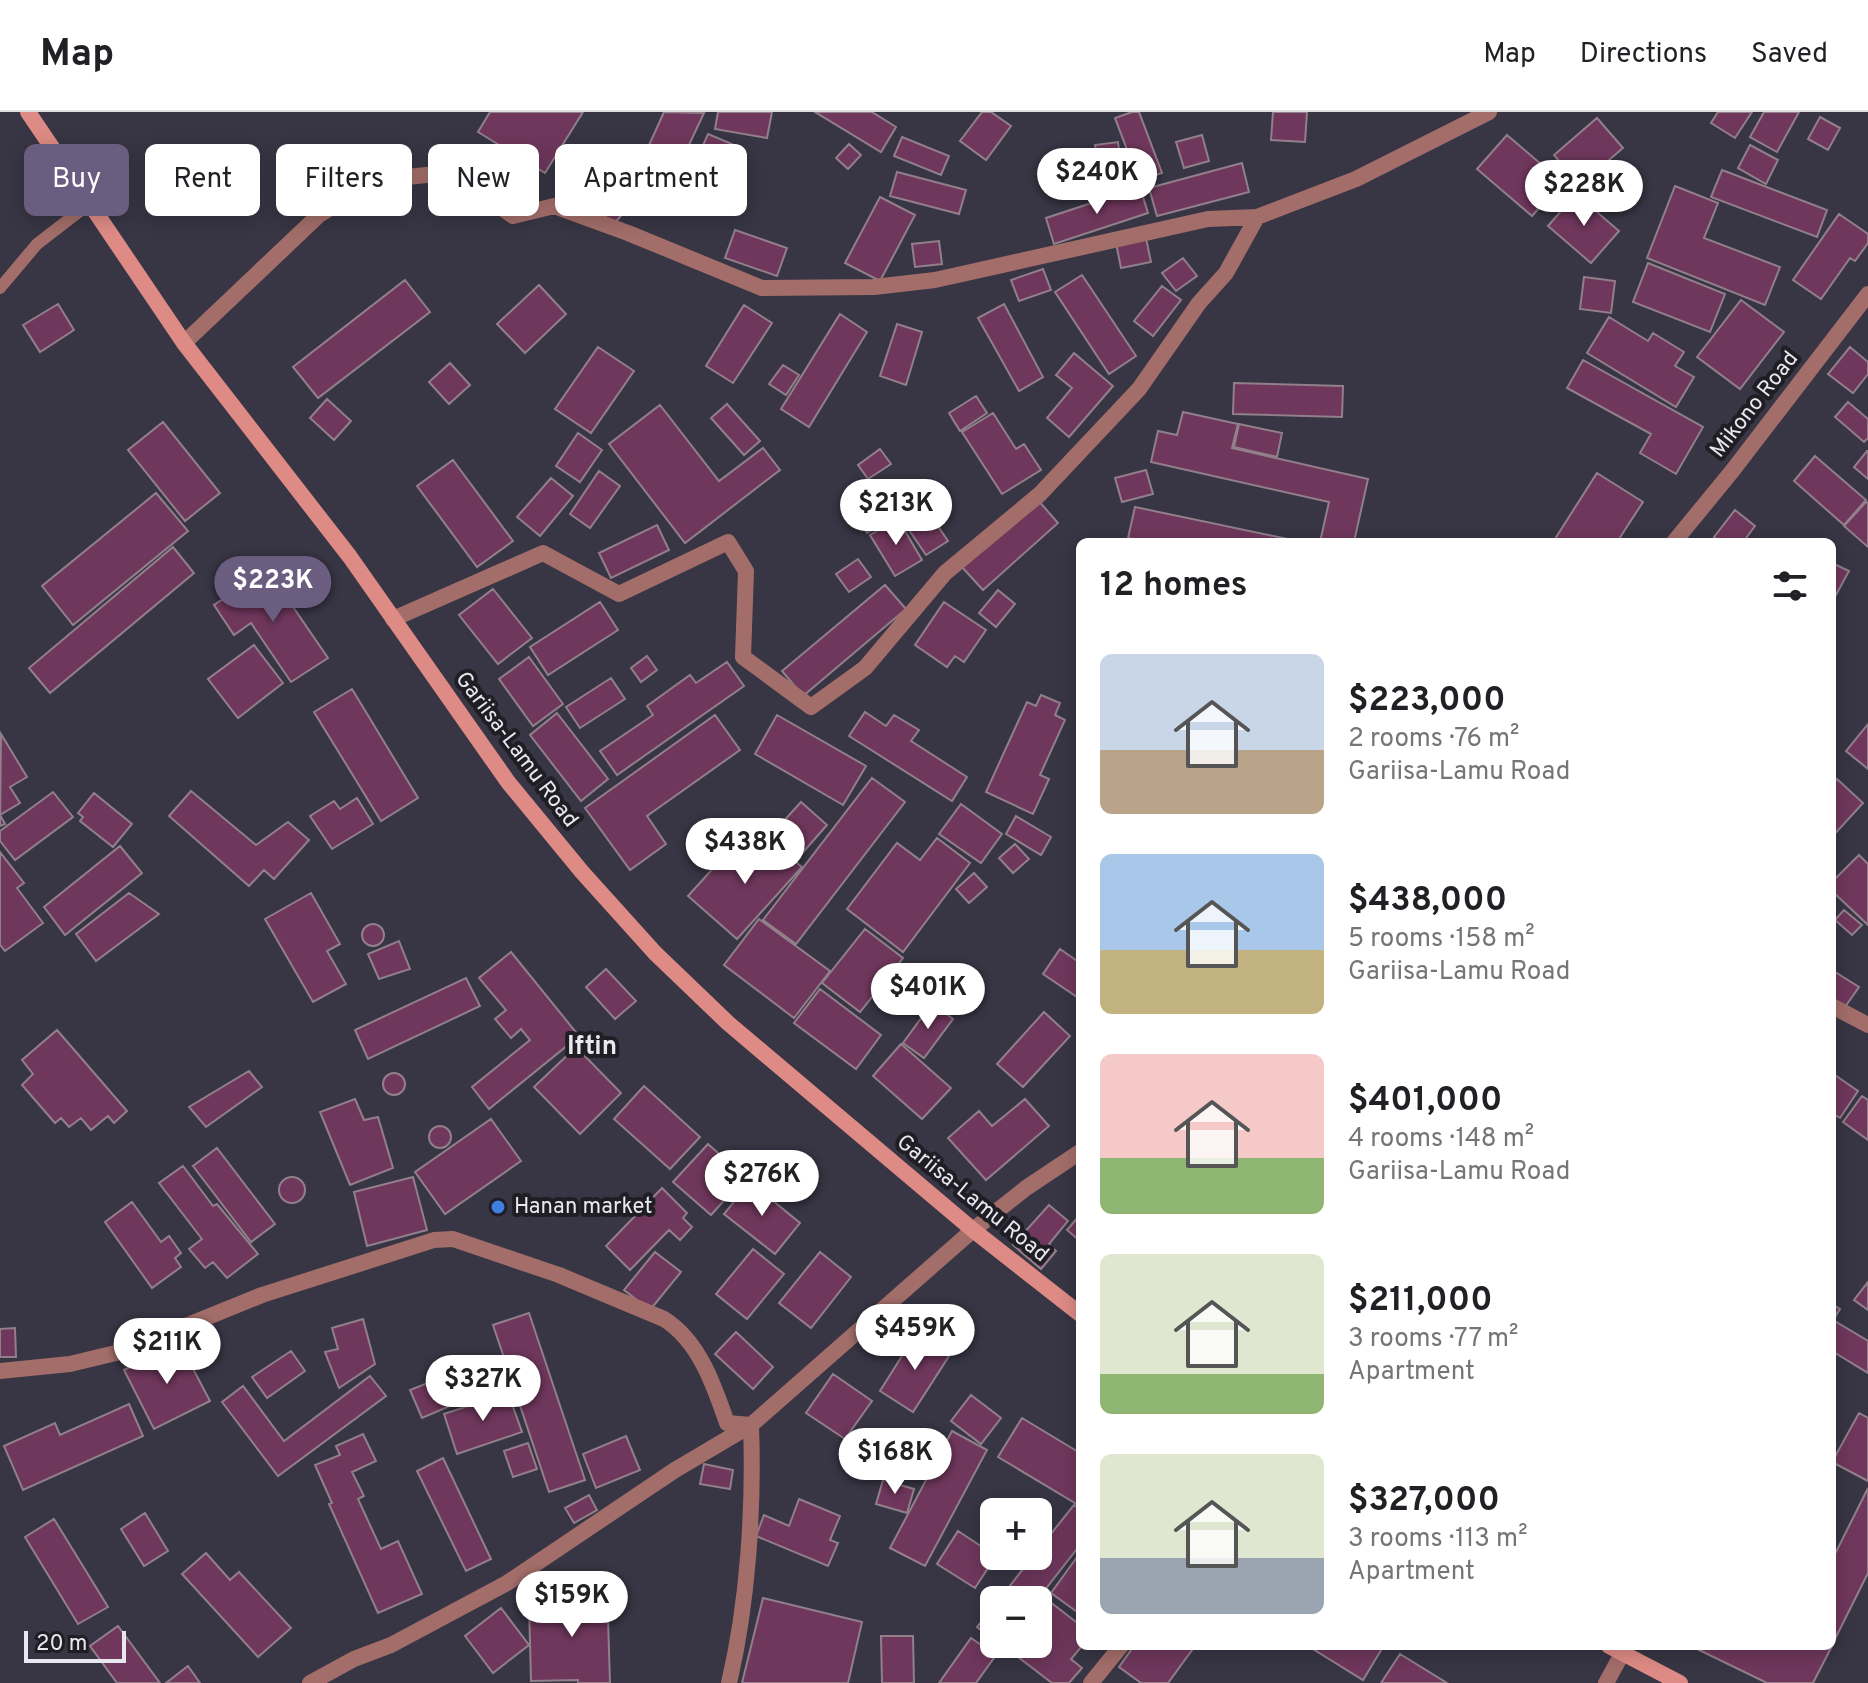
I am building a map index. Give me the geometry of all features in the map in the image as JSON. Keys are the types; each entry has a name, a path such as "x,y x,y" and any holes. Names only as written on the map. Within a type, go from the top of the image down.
{"street":[{"name":"Gariisa-Lamu Road","path":"28,112 49,144"},
{"path":"184,343 319,215 371,187 422,176 458,176 513,216 554,206 762,288 874,287 935,280 1208,219 1257,217 1356,179 1489,112"},
{"name":"Gariisa-Lamu Road","path":"97,216 184,343 350,557 508,782 582,872 655,953 728,1023 973,1230 1076,1311"},
{"path":"393,619 543,553 619,594 728,542 746,571 743,657 811,707 865,668 945,573 1040,494 1139,389 1199,303 1226,273 1257,217"},
{"name":"Mikono Road","path":"1677,538 1868,294"},
{"path":"1836,1008 1868,1025"},
{"path":"310,1683 354,1659 391,1645 507,1583 675,1470 751,1425 973,1230 1026,1188 1076,1155"},
{"path":"0,1371 70,1364 124,1351 262,1295 413,1246 453,1239 559,1275 664,1319 678,1328 694,1346 717,1393 727,1423 751,1425"},
{"path":"729,1683 738,1646 750,1509 751,1425"},
{"path":"1091,1683 1118,1650"},
{"path":"1606,1683 1616,1650"},
{"path":"1618,1650 1680,1683"}],"lane":[{"path":"0,288 37,244 73,216"}],"building":[{"path":"490,112 583,112 563,144 555,144 555,157 545,173 539,169 539,144 498,144 478,132"},
{"path":"664,112 704,113 689,144 649,144"},
{"path":"718,112 772,112 767,138 715,129"},
{"path":"815,112 872,112 896,127 881,152"},
{"path":"982,112 991,112 1011,126 986,160 960,141"},
{"path":"1139,112 1162,173 1139,181 1115,118"},
{"path":"1273,112 1307,112 1305,142 1271,140"},
{"path":"1718,112 1752,112 1735,138 1711,123"},
{"path":"1764,112 1799,112 1777,152 1750,137"},
{"path":"1820,117 1840,128 1828,150 1808,139"},
{"path":"1597,118 1623,148 1580,185 1554,155"},
{"path":"708,134 732,144 704,144"},
{"path":"1202,135 1209,161 1184,168 1176,142"},
{"path":"1507,135 1562,182 1532,216 1477,169"},
{"path":"902,137 949,156 941,175 894,156"},
{"path":"1118,142 1120,158 1098,162 1095,145"},
{"path":"849,144 861,155 848,169 836,158"},
{"path":"1750,145 1778,160 1766,184 1738,168"},
{"path":"1242,163 1249,192 1157,216 1149,188"},
{"path":"1722,170 1827,210 1817,237 1711,197"},
{"path":"897,172 966,190 959,214 890,196"},
{"path":"1675,186 1718,203 1704,238 1780,267 1765,305 1647,258"},
{"path":"1140,187 1148,213 1054,244 1046,218"},
{"path":"1576,194 1619,231 1591,263 1548,226"},
{"path":"880,197 915,215 880,281 845,263"},
{"path":"1839,214 1868,234 1868,243 1855,261 1850,258 1821,299 1793,280"},
{"path":"605,216 621,216 614,224"},
{"path":"735,230 787,248 777,276 725,258"},
{"path":"1146,238 1151,262 1121,268 1116,243"},
{"path":"939,241 942,264 915,267 912,244"},
{"path":"1183,258 1197,276 1176,291 1162,273"},
{"path":"1648,263 1725,294 1710,332 1633,302"},
{"path":"1043,269 1051,290 1019,301 1011,280"},
{"path":"1082,275 1136,356 1109,374 1055,292"},
{"path":"1584,277 1615,281 1611,313 1580,309"},
{"path":"405,280 430,312 318,398 293,367"},
{"path":"539,285 566,314 525,353 497,324"},
{"path":"1162,286 1181,300 1153,336 1134,321"},
{"path":"1741,300 1784,332 1740,389 1697,357"},
{"path":"58,304 74,330 40,352 23,325"},
{"path":"1004,304 1043,377 1019,391 978,318"},
{"path":"744,305 772,323 733,383 706,366"},
{"path":"840,314 867,332 809,427 781,409"},
{"path":"1609,317 1648,341 1653,333 1684,352 1675,366 1694,377 1676,407 1587,353"},
{"path":"897,324 922,332 906,385 880,376"},
{"path":"598,347 634,371 591,433 555,409"},
{"path":"1850,347 1868,362 1868,374 1853,393 1828,374"},
{"path":"1074,353 1113,386 1069,437 1047,418 1072,388 1056,375"},
{"path":"1583,360 1703,427 1676,474 1640,453 1651,434 1567,388"},
{"path":"450,363 470,385 449,404 429,382"},
{"path":"783,365 799,375 786,395 769,384"},
{"path":"1234,383 1343,386 1342,417 1233,414"},
{"path":"976,396 987,413 960,431 949,413"},
{"path":"327,399 351,421 334,440 310,418"},
{"path":"1848,402 1868,419 1868,438 1864,442 1835,417"},
{"path":"727,404 760,441 744,455 711,418"},
{"path":"660,405 719,481 763,448 780,470 685,543 609,444"},
{"path":"1183,412 1238,424 1232,448 1368,479 1355,538 1321,538 1329,502 1151,462 1158,431 1177,435"},
{"path":"993,413 1016,449 1024,444 1041,470 1002,494 962,432"},
{"path":"163,422 220,493 185,521 128,450"},
{"path":"1239,424 1282,433 1277,457 1234,447"},
{"path":"578,433 602,450 580,482 556,466"},
{"path":"880,449 891,464 868,479 858,465"},
{"path":"1868,451 1868,479 1854,467"},
{"path":"1815,456 1866,500 1844,525 1794,481"},
{"path":"453,460 513,541 477,567 417,486"},
{"path":"1146,470 1153,494 1122,502 1115,478"},
{"path":"599,471 620,486 590,528 570,514"},
{"path":"1597,473 1643,502 1620,538 1556,538"},
{"path":"551,478 573,496 540,536 517,517"},
{"path":"872,484 893,518 867,533 847,499"},
{"path":"912,488 948,541 926,555 890,502"},
{"path":"156,493 188,531 73,625 42,586"},
{"path":"1037,499 1058,523 983,590 961,566"},
{"path":"1868,503 1868,547 1844,526"},
{"path":"1135,507 1283,538 1128,538"},
{"path":"1735,510 1755,526 1746,538 1714,537"},
{"path":"898,519 922,560 895,576 870,535"},
{"path":"657,525 669,550 611,578 599,553"},
{"path":"173,547 194,573 50,693 29,668"},
{"path":"858,559 871,577 849,592 836,574"},
{"path":"1836,565 1849,571 1836,595"},
{"path":"267,569 328,658 291,682 251,623 234,635 214,605"},
{"path":"885,585 906,609 803,696 782,671"},
{"path":"493,589 532,638 498,664 459,615"},
{"path":"998,590 1015,604 996,627 979,613"},
{"path":"600,602 618,630 548,675 530,647"},
{"path":"944,602 986,630 964,662 955,656 947,667 915,645"},
{"path":"254,645 283,683 238,718 208,679"},
{"path":"647,656 657,670 641,682 631,668"},
{"path":"529,657 563,704 533,726 499,679"},
{"path":"727,662 744,686 617,775 600,751 653,715 647,706 690,675 696,683"},
{"path":"611,678 625,699 580,728 566,707"},
{"path":"352,689 418,798 381,821 314,712"},
{"path":"1041,695 1060,703 1055,715 1065,720 1040,775 1049,779 1033,814 986,792 1027,702 1036,706"},
{"path":"865,712 886,726 894,715 919,730 911,741 967,777 952,801 849,736"},
{"path":"557,713 608,779 581,801 530,735"},
{"path":"715,715 740,750 647,816 666,844 630,870 585,808"},
{"path":"777,715 866,766 843,805 755,754"},
{"path":"1868,724 1868,769 1846,751"},
{"path":"1,734 27,777 10,787 20,803 0,815"},
{"path":"872,778 905,802 796,944 763,920"},
{"path":"1836,780 1863,803 1836,833"},
{"path":"191,791 256,845 288,822 309,840 274,879 264,870 249,886 169,816"},
{"path":"53,792 73,817 15,860 0,841 0,831"},
{"path":"94,793 132,824 113,847 80,821 83,817 78,813"},
{"path":"357,798 373,824 332,849 310,816 334,801 340,809"},
{"path":"801,802 827,825 798,858 771,835"},
{"path":"961,804 1002,834 981,863 939,834"},
{"path":"1016,816 1051,837 1041,855 1006,834"},
{"path":"767,837 802,867 737,939 688,896 727,853 742,865"},
{"path":"937,838 970,863 903,952 847,909 897,843 920,860"},
{"path":"1015,844 1029,859 1013,873 999,858"},
{"path":"120,846 142,873 65,935 44,907"},
{"path":"0,852 24,883 17,888 43,923 5,951 0,945"},
{"path":"1859,855 1868,864 1868,925 1836,895 1836,878"},
{"path":"974,873 987,887 969,903 956,889"},
{"path":"129,893 159,914 96,961 76,934"},
{"path":"311,893 340,944 327,951 346,984 313,1002 265,919"},
{"path":"1844,910 1862,925 1852,935 1836,919"},
{"path":"759,919 830,971 794,1018 724,965"},
{"path":"373,924 381,927 384,935 381,943 373,946 365,943 362,935 365,927"},
{"path":"865,929 903,958 860,1012 822,983"},
{"path":"399,941 410,969 379,979 368,954"},
{"path":"1060,949 1076,960 1076,996 1043,974"},
{"path":"511,952 579,1036 489,1109 472,1087 530,1040 521,1029 511,1038 495,1019 506,1010 479,978"},
{"path":"606,969 636,1001 615,1019 586,987"},
{"path":"1836,973 1859,987 1845,1007 1836,1001"},
{"path":"466,978 480,1006 368,1059 355,1030"},
{"path":"820,989 881,1035 856,1069 794,1023"},
{"path":"932,1003 953,1019 924,1058 903,1043"},
{"path":"1044,1012 1070,1036 1023,1087 997,1064"},
{"path":"57,1030 127,1111 114,1123 108,1116 91,1130 81,1118 69,1127 61,1118 55,1123 22,1085 33,1074 22,1060"},
{"path":"901,1044 951,1088 922,1119 873,1076"},
{"path":"576,1047 621,1093 580,1134 534,1087"},
{"path":"249,1071 262,1087 206,1127 189,1107"},
{"path":"394,1073 402,1076 405,1084 402,1092 394,1095 386,1092 383,1084 386,1076"},
{"path":"1836,1076 1858,1091 1840,1118 1836,1116"},
{"path":"644,1086 700,1137 670,1169 614,1119"},
{"path":"1862,1096 1868,1100 1868,1140 1843,1122"},
{"path":"355,1099 364,1120 378,1117 393,1168 350,1185 320,1112"},
{"path":"1025,1099 1049,1126 986,1180 948,1138 979,1111 992,1126"},
{"path":"491,1119 521,1161 445,1214 415,1172"},
{"path":"440,1126 448,1129 451,1137 448,1145 440,1148 432,1145 429,1137 432,1129"},
{"path":"708,1144 745,1177 711,1215 673,1182"},
{"path":"217,1148 275,1224 251,1242 193,1166"},
{"path":"183,1166 213,1206 217,1204 258,1254 227,1278 213,1262 205,1268 189,1249 202,1239 159,1183"},
{"path":"292,1177 301,1181 305,1190 301,1199 292,1203 283,1199 279,1190 283,1181"},
{"path":"413,1177 427,1230 367,1246 354,1192"},
{"path":"750,1182 800,1223 775,1254 724,1214"},
{"path":"662,1188 687,1213 683,1218 692,1227 680,1240 669,1230 630,1270 606,1246"},
{"path":"132,1202 161,1242 169,1236 181,1253 175,1258 181,1267 152,1288 105,1222"},
{"path":"1049,1205 1068,1221 1049,1244 1056,1251 1041,1269 1013,1245"},
{"path":"1076,1220 1076,1238 1067,1230"},
{"path":"753,1249 784,1274 747,1319 716,1294"},
{"path":"655,1252 681,1272 650,1310 624,1290"},
{"path":"820,1252 851,1277 811,1328 779,1303"},
{"path":"1868,1282 1868,1310 1854,1300"},
{"path":"529,1313 585,1480 549,1492 493,1325"},
{"path":"363,1319 375,1364 339,1388 325,1352 338,1349 332,1328"},
{"path":"1836,1322 1868,1341 1868,1373 1836,1353"},
{"path":"15,1328 16,1357 0,1357 0,1329"},
{"path":"736,1332 773,1367 753,1389 715,1354"},
{"path":"917,1332 951,1353 913,1412 880,1391"},
{"path":"179,1342 210,1401 154,1429 124,1370"},
{"path":"291,1351 305,1371 267,1398 252,1377"},
{"path":"833,1374 872,1401 845,1439 806,1413"},
{"path":"370,1376 386,1396 278,1476 222,1402 243,1386 284,1441"},
{"path":"445,1376 457,1403 422,1418 410,1390"},
{"path":"508,1393 522,1432 457,1454 444,1414"},
{"path":"971,1395 1001,1418 981,1444 951,1421"},
{"path":"129,1404 143,1436 23,1490 4,1446 55,1423 60,1435"},
{"path":"1859,1413 1868,1418 1868,1481 1836,1464 1836,1455"},
{"path":"1022,1418 1076,1451 1076,1504 998,1457"},
{"path":"952,1431 987,1450 925,1566 890,1548"},
{"path":"363,1434 376,1461 352,1472 364,1496 358,1499 381,1549 398,1541 422,1594 378,1613 315,1465 340,1455 336,1446"},
{"path":"626,1436 640,1470 596,1488 583,1454"},
{"path":"528,1443 537,1469 513,1477 504,1451"},
{"path":"443,1458 491,1559 466,1571 417,1471"},
{"path":"704,1464 733,1470 730,1489 700,1484"},
{"path":"883,1480 914,1489 907,1513 876,1504"},
{"path":"1868,1488 1868,1573 1836,1637 1836,1552"},
{"path":"589,1495 597,1510 574,1523 565,1508"},
{"path":"799,1499 840,1516 830,1540 838,1543 828,1566 756,1536 764,1515 789,1526"},
{"path":"1074,1505 1076,1550 1048,1586 1010,1586 1022,1570 1052,1570 1052,1532"},
{"path":"145,1513 168,1551 144,1566 121,1529"},
{"path":"54,1519 108,1607 78,1624 25,1537"},
{"path":"958,1531 980,1545 980,1570 987,1570 975,1588 937,1564"},
{"path":"206,1553 230,1580 239,1572 291,1628 258,1657 182,1574"},
{"path":"1076,1559 1076,1611 1052,1592"},
{"path":"607,1586 610,1683 531,1681 529,1605 574,1604 574,1587"},
{"path":"763,1598 862,1622 848,1683 742,1683"},
{"path":"1052,1603 1076,1622 1076,1650 1079,1650 1071,1659 1082,1668 1069,1683 1052,1683 1019,1658 1052,1658"},
{"path":"501,1608 529,1645 493,1673 465,1636"},
{"path":"118,1626 160,1683 117,1683 90,1646"},
{"path":"881,1636 913,1636 914,1683 882,1683"},
{"path":"971,1638 980,1644 980,1658 994,1658 976,1683 939,1683"},
{"path":"1131,1650 1192,1650 1168,1683 1141,1683 1119,1667"},
{"path":"1314,1650 1381,1650 1363,1680"},
{"path":"1699,1650 1830,1650 1813,1683 1767,1683"},
{"path":"1400,1654 1447,1683 1381,1683"},
{"path":"188,1666 200,1683 166,1683"}],"place":[{"name":"Hanan market","path":"498,1207"}],"district":[{"name":"Iftin","path":"592,1047"}]}
